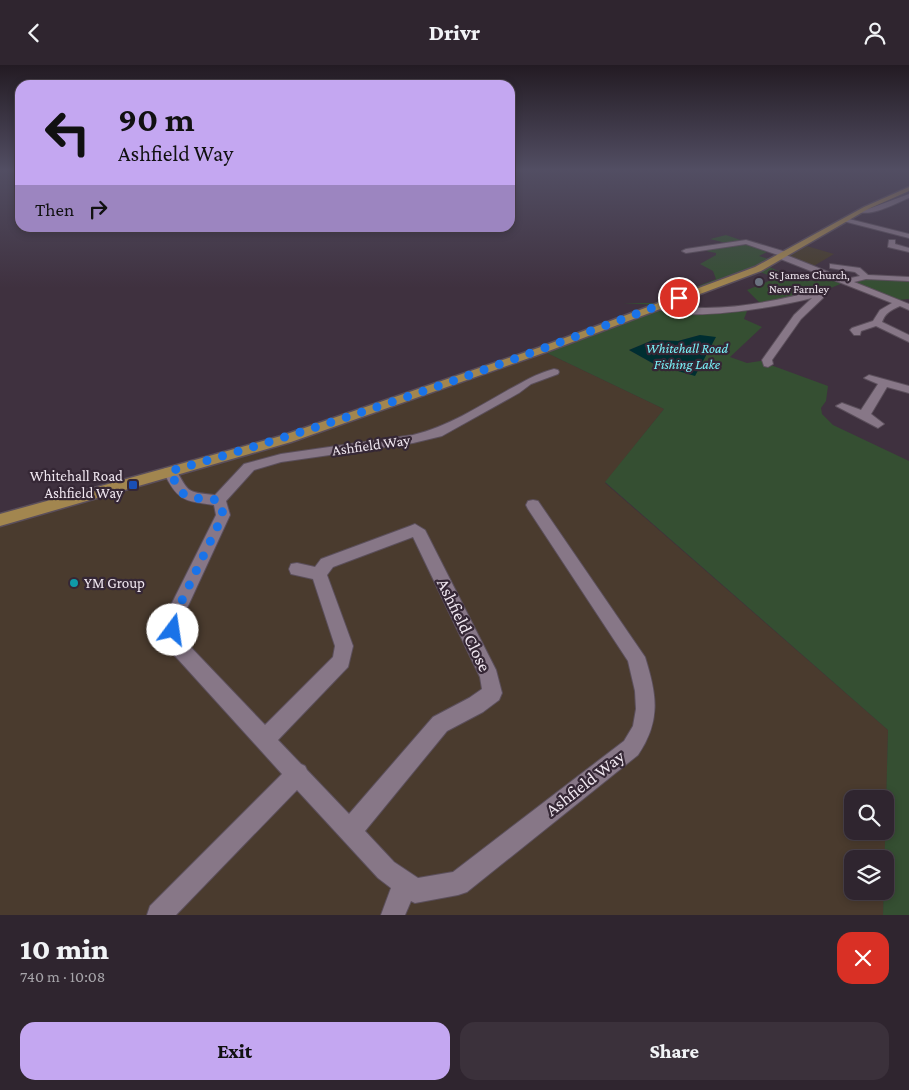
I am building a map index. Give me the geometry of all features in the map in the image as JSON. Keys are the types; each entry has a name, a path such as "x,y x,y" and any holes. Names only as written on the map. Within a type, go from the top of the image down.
{"main road":[{"path":"0,520 296,435 542,350 758,269 865,209"}],"street":[{"path":"845,219 909,237"},
{"path":"686,251 746,242 903,303"},
{"path":"892,242 891,245 909,250"},
{"path":"833,266 857,270 866,277"},
{"path":"848,281 866,277 909,279"},
{"path":"658,306 670,311 698,311 787,302 820,293 821,295 809,304 792,325 767,361 768,364"},
{"path":"878,323 880,314 887,308 903,303"},
{"path":"857,333 855,330 878,323 909,339"},
{"name":"Ashfield Way","path":"532,505 636,657 643,679 646,703 643,728 631,748 458,883 415,891 386,870 298,773 173,641 173,619 223,515 218,500 249,467 281,458 413,439 438,433 515,391 527,381 554,372"},
{"path":"869,378 909,390"},
{"path":"864,415 884,383"},
{"path":"842,406 864,415 878,424"},
{"path":"170,471 178,490 184,496 218,500"},
{"name":"Ashfield Close","path":"319,574 327,563 415,530 420,534 489,676 492,693 476,705 440,724 350,831"},
{"path":"265,739 342,661 344,646 319,574 297,569"},
{"path":"159,915 298,773"},
{"path":"393,915 405,883"}],"shaded area":[{"path":"726,235 767,249 763,250 767,252 759,256 769,259 753,268 657,305 623,303 654,303 716,279 713,271 700,264 716,255 716,253 696,249 726,243 710,239"},
{"path":"800,244 834,254 812,267 783,254"},
{"path":"765,265 805,281 813,281 831,275 848,281 818,293 762,305 747,290 776,278 755,270"},
{"path":"856,278 909,279 909,299 898,300 848,281"},
{"path":"749,306 744,319 762,327 730,357 747,363 767,360 768,364 828,386 826,401 821,408 822,414 833,425 909,461 909,915 883,915 883,900 894,900 894,850 885,850 885,840 894,840 894,790 886,790 888,730 605,482 664,409 547,353 663,308 671,311","holes":["700,335 654,364 629,350 653,340 678,341"]},
{"path":"547,353 664,409 605,483 888,730 887,790 844,790 844,840 885,840 885,850 844,850 844,900 884,900 883,915 0,915 0,526 172,476 389,408"}],"water":[{"name":"Whitehall Road Fishing Lake","path":"700,335 716,337 695,376 654,364 629,350 653,340 678,341"}],"place":[{"name":"St James Church, New Farnley","path":"759,282"},
{"name":"Whitehall Road Ashfield Way","path":"133,485"},
{"name":"YM Group","path":"74,583"}],"route":[{"path":"173,630 173,619 223,515 218,500 196,499 184,496 178,490 170,471 286,439 542,350 679,298"}]}
